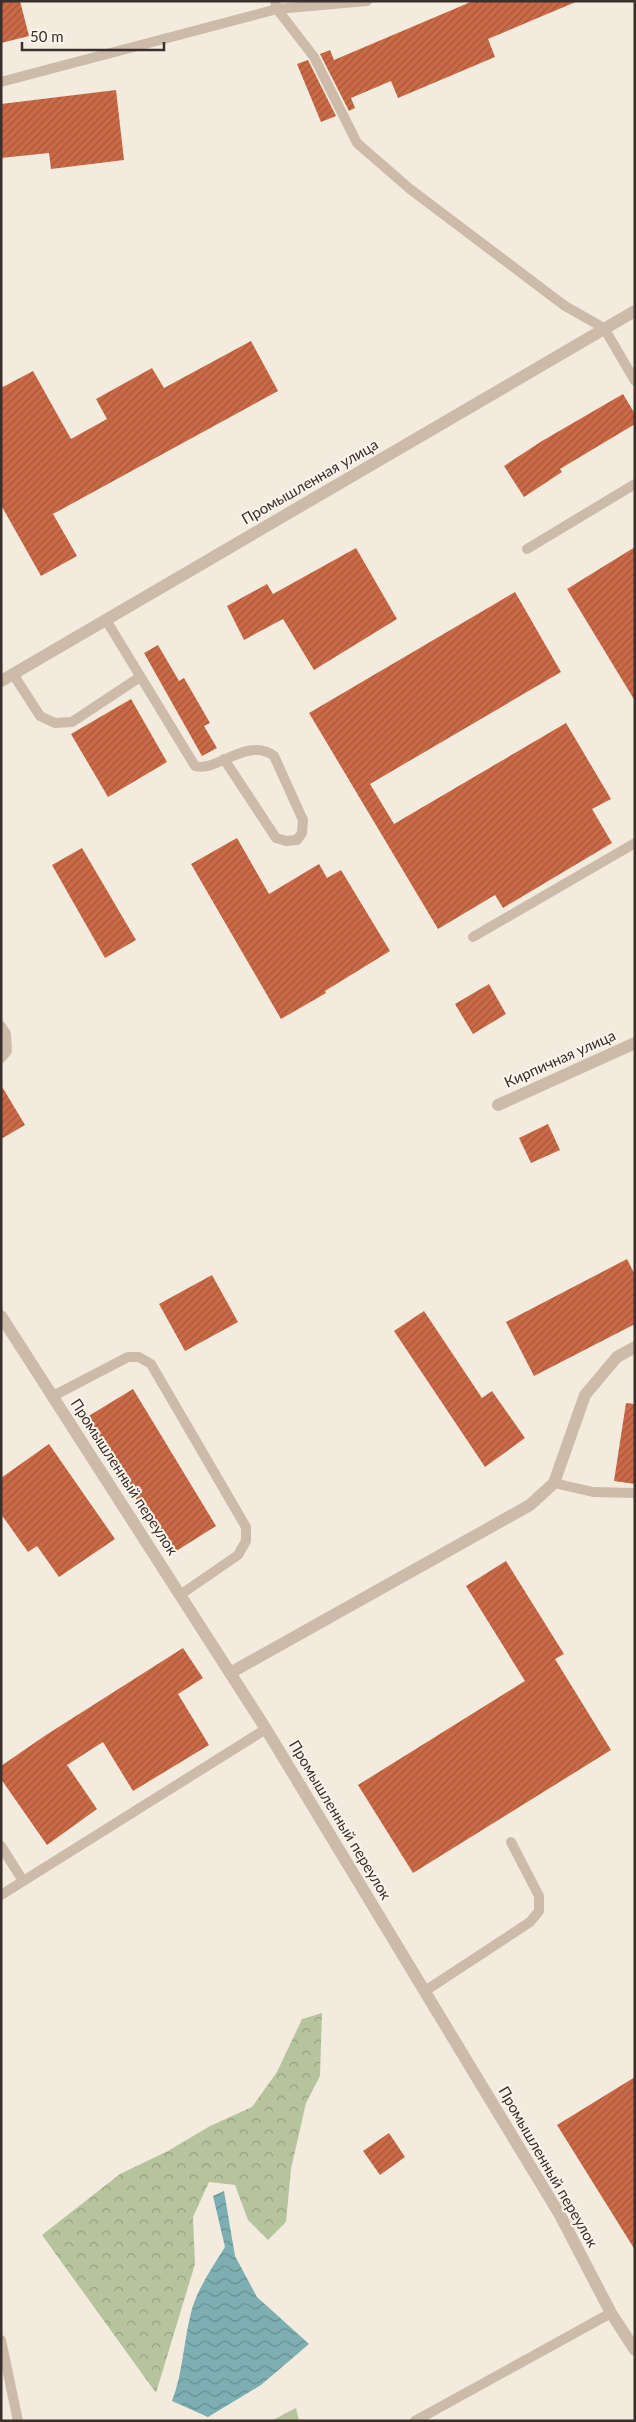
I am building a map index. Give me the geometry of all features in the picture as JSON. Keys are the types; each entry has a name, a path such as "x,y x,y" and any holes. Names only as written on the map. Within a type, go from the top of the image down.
{"street":[{"name":"Промышленная улица","path":"1,681 635,311"},
{"name":"Кирпичная улица","path":"498,1105 635,1043"},
{"name":"Промышленный переулок","path":"1,1316 266,1729 560,2215 611,2313 635,2350"},
{"path":"230,1673 530,1505 554,1483 585,1395 617,1357 635,1347"}],"lane":[{"path":"1,82 276,5 367,1"},
{"path":"276,5 314,57 357,144 410,189 565,306 604,328 635,381"},
{"path":"527,549 635,484"},
{"path":"106,620 192,763 198,767 255,749 266,750 274,756 303,820 302,833 297,840 286,841 276,838 224,759"},
{"path":"13,674 40,716 55,723 72,722 140,677"},
{"path":"473,937 635,843"},
{"path":"1,1026 6,1034 7,1051 1,1058"},
{"path":"53,1396 128,1356 139,1356 151,1364 246,1527 246,1542 238,1555 180,1595"},
{"path":"554,1483 593,1492 635,1492"},
{"path":"1,1895 266,1729"},
{"path":"425,1991 530,1922 539,1911 539,1896 511,1842"},
{"path":"1,1846 23,1881"},
{"path":"415,2421 611,2313"},
{"path":"1,2340 18,2421"}],"green space":[{"path":"322,2013 320,2076 306,2103 291,2169 286,2222 268,2240 248,2220 235,2185 209,2182 193,2217 195,2264 156,2393 42,2235 120,2174 168,2151 210,2126 252,2107 277,2072 302,2019"},
{"path":"296,2408 299,2421 271,2421"}],"water":[{"path":"224,2191 235,2256 257,2297 309,2344 261,2385 208,2417 172,2401 192,2308 204,2280 225,2247 213,2196"}],"building":[{"path":"1,1 20,1 29,36 1,43"},
{"path":"473,1 578,1 488,39 495,57 398,98 391,81 351,98 355,108 349,111 320,54 330,50 334,60"},
{"path":"308,60 336,116 321,122 297,64"},
{"path":"116,90 124,160 51,169 49,153 1,158 1,104"},
{"path":"251,341 278,391 53,514 77,556 41,576 1,505 1,388 33,371 71,439 107,419 96,399 152,368 164,388"},
{"path":"623,394 635,414 635,424 560,469 562,472 524,497 504,466 542,441"},
{"path":"635,547 635,701 567,589"},
{"path":"356,548 397,619 314,670 283,619 244,640 227,606 267,584 273,594"},
{"path":"515,592 561,672 370,784 394,824 566,723 611,799 592,809 612,843 503,908 495,895 438,929 309,713"},
{"path":"158,645 179,681 184,678 210,723 204,726 217,748 202,756 144,653"},
{"path":"131,699 167,762 108,797 71,734"},
{"path":"237,838 269,894 319,864 327,878 341,870 390,951 325,991 326,993 281,1019 191,864"},
{"path":"82,848 136,940 105,958 52,865"},
{"path":"489,984 506,1014 473,1034 455,1004"},
{"path":"1,1085 25,1125 1,1139"},
{"path":"548,1124 560,1150 531,1163 519,1138"},
{"path":"627,1259 635,1275 635,1324 534,1376 506,1322"},
{"path":"212,1275 238,1322 185,1351 159,1304"},
{"path":"424,1311 482,1398 492,1391 525,1438 485,1467 394,1331"},
{"path":"133,1389 216,1526 170,1555 87,1417"},
{"path":"626,1403 635,1404 635,1484 614,1481"},
{"path":"49,1444 115,1539 59,1577 37,1546 28,1552 1,1514 1,1478"},
{"path":"506,1561 564,1654 555,1659 611,1750 413,1873 358,1785 525,1681 466,1586"},
{"path":"183,1648 203,1678 178,1694 209,1745 133,1791 103,1742 67,1765 97,1809 47,1845 1,1779 1,1766 46,1735"},
{"path":"635,2077 635,2250 557,2125"},
{"path":"389,2133 405,2157 380,2175 363,2151"}]}
